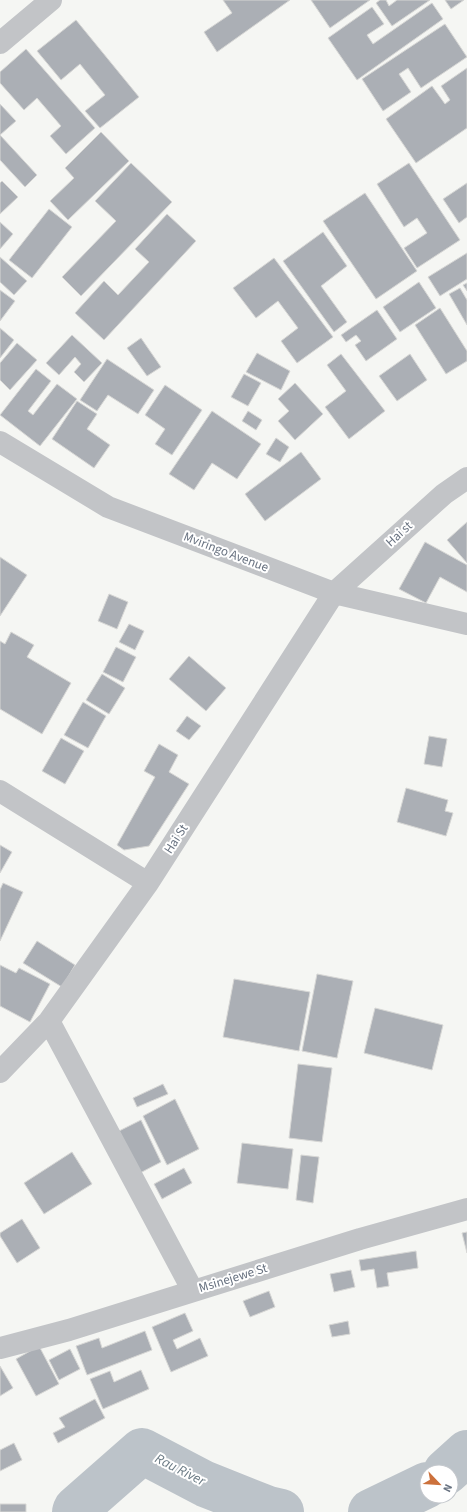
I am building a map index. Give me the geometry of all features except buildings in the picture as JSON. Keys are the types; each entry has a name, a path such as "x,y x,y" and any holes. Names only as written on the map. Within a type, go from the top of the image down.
{"street":[{"path":"0,43 51,0"},
{"name":"Mviringo Avenue","path":"0,442 108,507 334,593 467,624"},
{"name":"Hai st","path":"334,593 444,494 467,478"},
{"name":"Hai St","path":"0,1072 49,1021 148,883 334,593"},
{"path":"0,790 148,883"},
{"path":"49,1021 193,1291"},
{"name":"Msinejewe St","path":"0,1348 69,1330 360,1239 467,1209"}],"waterway":[{"name":"Rau River","path":"75,1512 76,1509 142,1451 205,1484 268,1509 281,1512"},
{"name":"Rau River","path":"455,1464 467,1453"},
{"name":"Rau River","path":"371,1512 419,1489"}]}
